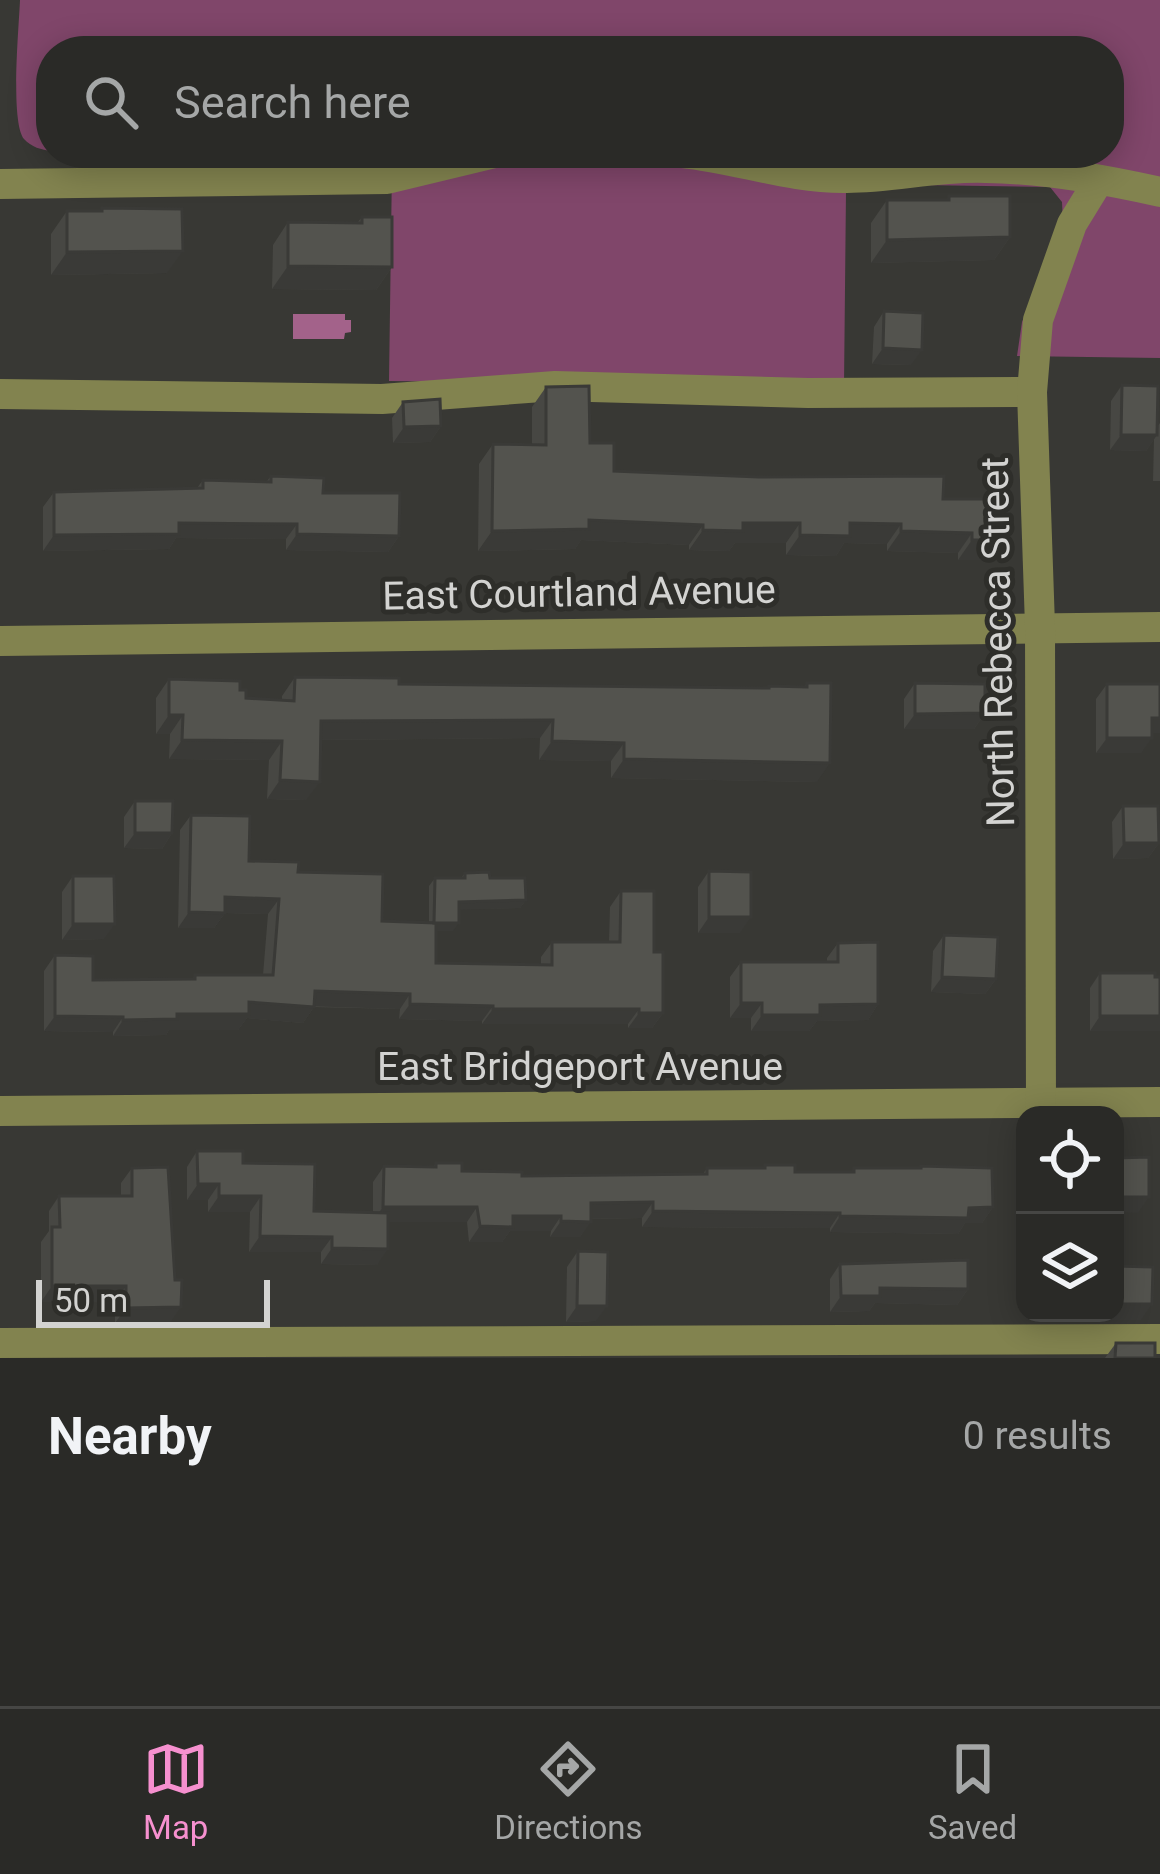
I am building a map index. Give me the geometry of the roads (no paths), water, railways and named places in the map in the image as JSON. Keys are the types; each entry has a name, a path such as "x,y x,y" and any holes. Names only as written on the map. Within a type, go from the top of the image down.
{"street":[{"path":"0,184 387,179 433,168"},
{"path":"761,168 847,178 972,168"},
{"path":"995,168 1160,192"},
{"name":"North Rebecca Street","path":"1041,1106 1040,626 1032,392 1038,320 1072,224 1099,181"},
{"path":"0,394 382,399 555,386 808,393 1032,392"},
{"name":"East Courtland Avenue","path":"0,640 1160,627"},
{"name":"East Bridgeport Avenue","path":"1092,1106 1160,1102"},
{"name":"East Bridgeport Avenue","path":"0,1111 1016,1109"},
{"path":"0,1343 1160,1339"}]}
